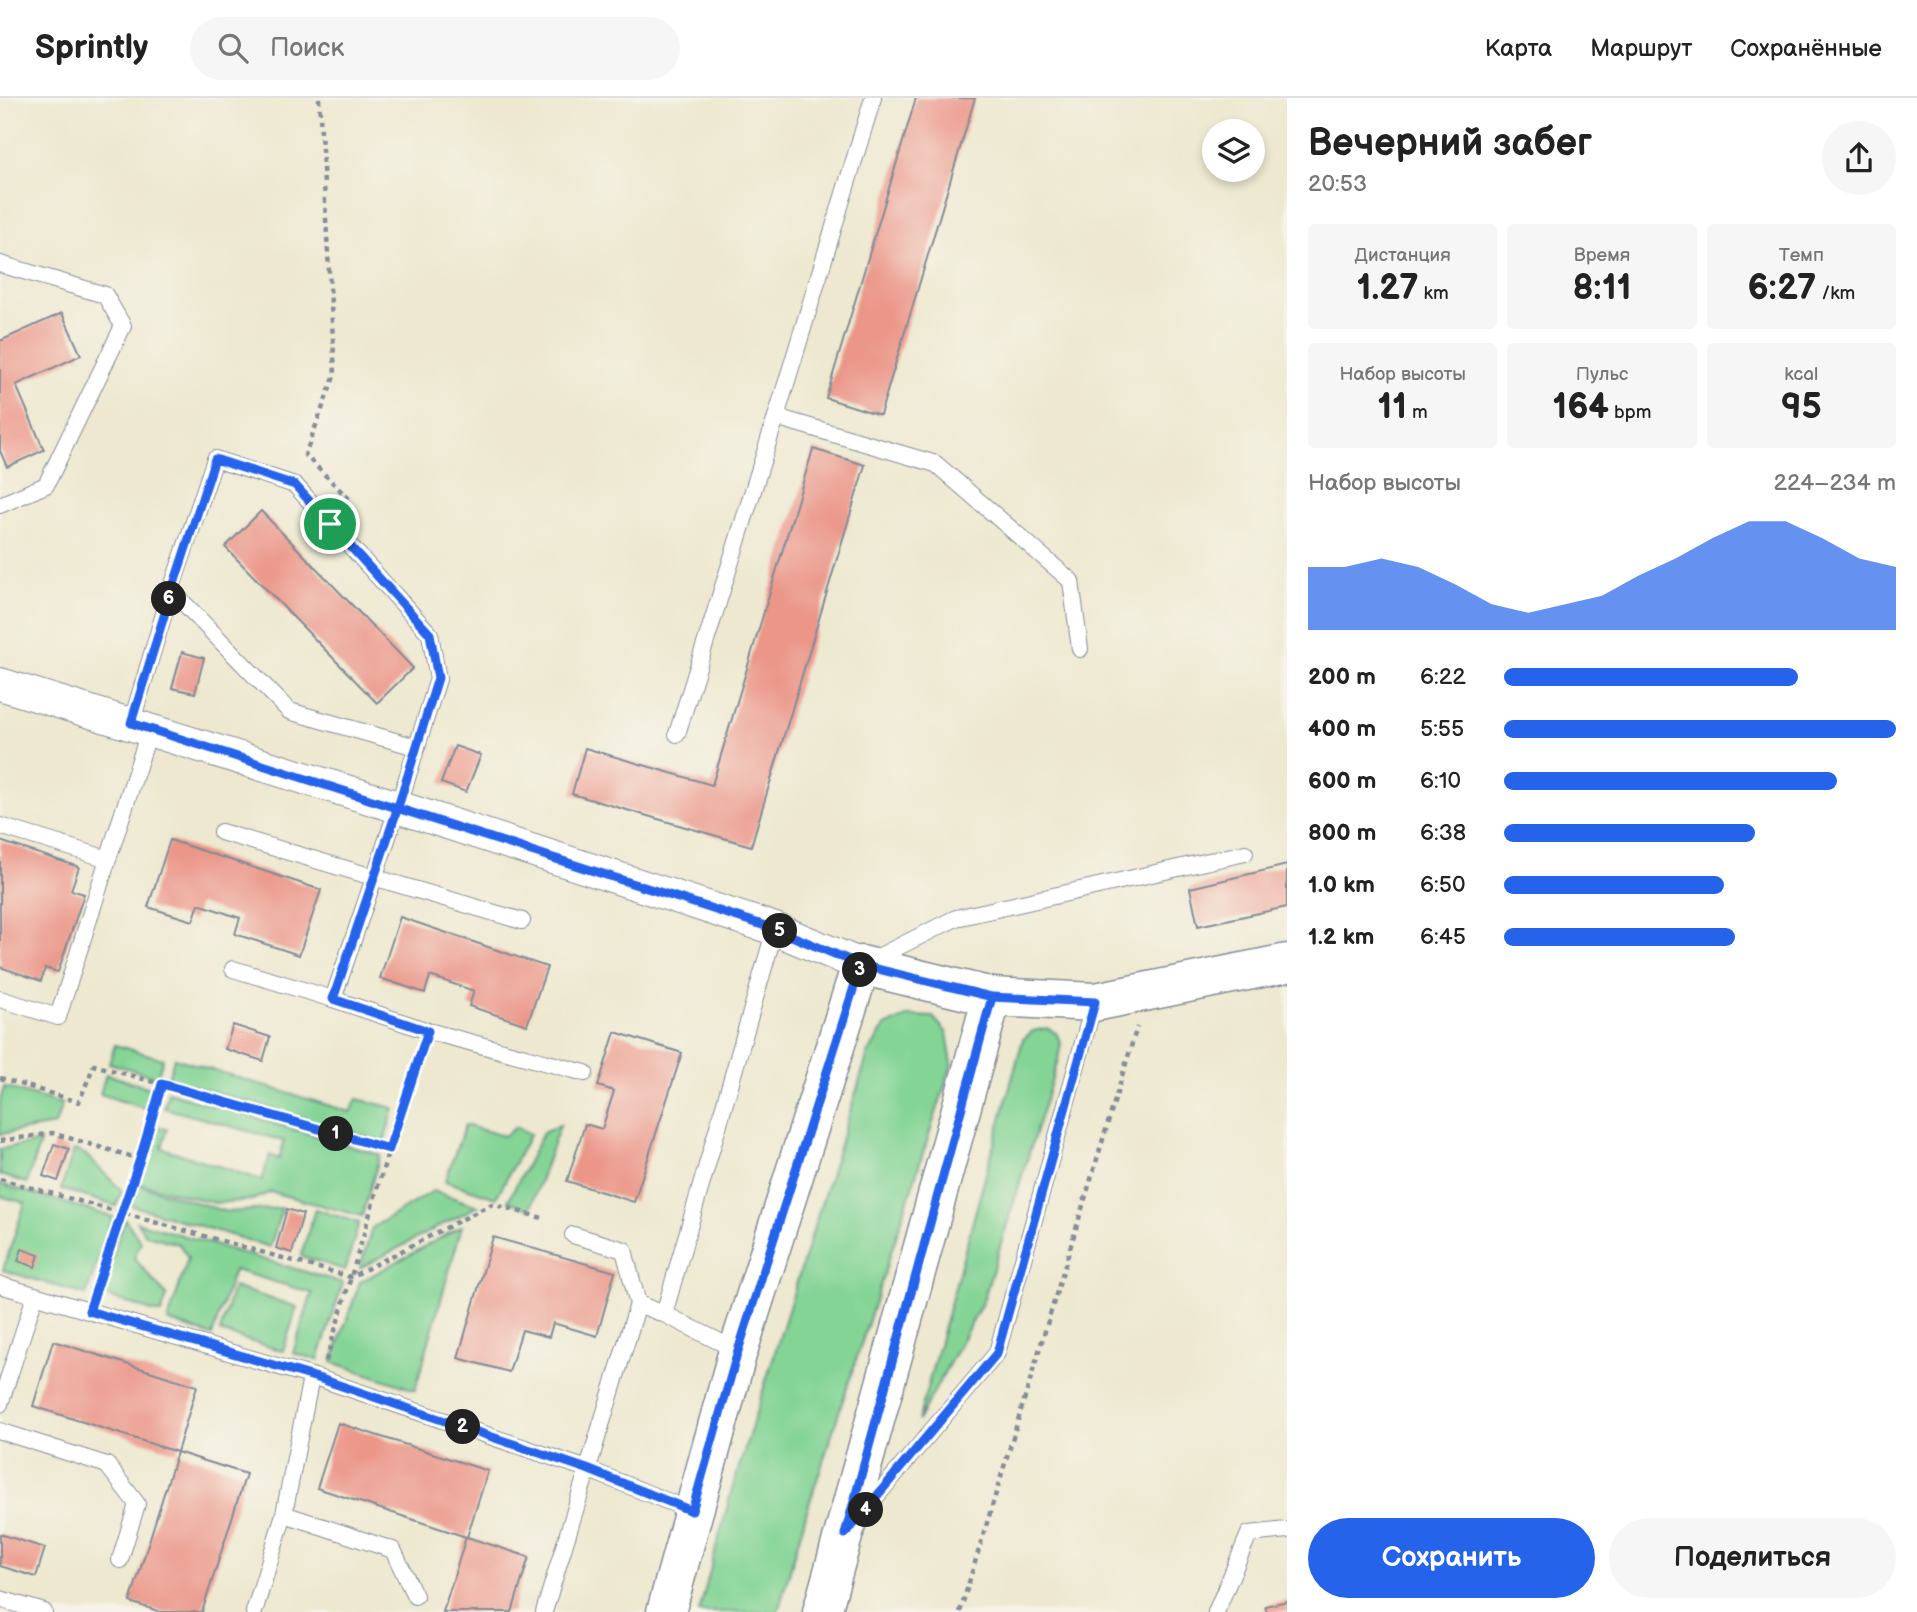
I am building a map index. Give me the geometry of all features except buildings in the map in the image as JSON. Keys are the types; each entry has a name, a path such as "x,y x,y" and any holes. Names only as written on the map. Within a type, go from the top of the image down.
{"street":[{"path":"0,684 398,807 775,929 861,965 992,997 1095,1002 1287,963"},
{"path":"666,1612 738,1351 861,965"},
{"path":"822,1612 992,997"}],"lane":[{"path":"677,734 873,98"},
{"path":"0,264 105,295 123,326 46,485 0,505"},
{"path":"776,417 936,464 1071,581 1080,649"},
{"path":"0,999 58,1017 108,859 172,590 215,459 295,485 430,634 438,678 333,999"},
{"path":"172,590 289,711 416,747"},
{"path":"0,826 108,859"},
{"path":"222,832 522,921"},
{"path":"861,965 956,918 1245,853"},
{"path":"664,1314 775,929"},
{"path":"233,969 428,1031 585,1073"},
{"path":"845,1534 997,1353 1095,1002"},
{"path":"544,1612 638,1304 624,1250 573,1235"},
{"path":"0,1285 316,1378 587,1469 692,1511"},
{"path":"0,1404 35,1296"},
{"path":"638,1304 738,1351"},
{"path":"254,1612 285,1514 316,1378"},
{"path":"0,1432 107,1465 137,1504 120,1560"},
{"path":"285,1514 393,1550 415,1596"},
{"path":"1216,1612 1249,1534 1287,1530"},
{"path":"0,1599 44,1612"}],"path":[{"path":"319,98 335,374 305,455 351,501 330,524"},
{"path":"960,1612 1138,1026"},
{"path":"316,1378 352,1277 389,1149 428,1031"},
{"path":"0,1078 79,1102 94,1065 389,1149"},
{"path":"89,1311 162,1084"},
{"path":"0,1141 52,1133 140,1159"},
{"path":"0,1179 352,1277 492,1204 547,1219"}],"green space":[{"path":"909,1016 933,1017 947,1033 952,1064 806,1514 778,1612 699,1612 731,1493 868,1054 885,1026"},
{"path":"1047,1028 1056,1033 1061,1043 1058,1060 983,1301 918,1421 1023,1039 1033,1031"},
{"path":"115,1045 163,1059 157,1077 109,1063"},
{"path":"174,1058 350,1112 357,1099 394,1108 384,1142 168,1078"},
{"path":"106,1074 153,1089 146,1109 100,1094"},
{"path":"4,1087 62,1104 55,1125 0,1134 0,1101"},
{"path":"168,1092 380,1155 362,1216 271,1192 252,1200 215,1203 138,1183 156,1126 167,1129 162,1148 262,1180 270,1155 279,1159 284,1141 164,1108"},
{"path":"465,1125 504,1136 516,1127 530,1134 496,1198 445,1181"},
{"path":"560,1125 530,1209 508,1201 543,1133"},
{"path":"40,1142 27,1183 0,1175 0,1149"},
{"path":"74,1150 85,1154 122,1191 116,1206 61,1189"},
{"path":"133,1183 227,1212 282,1208 270,1247 127,1204"},
{"path":"0,1184 113,1217 86,1295 3,1270 25,1203 0,1196"},
{"path":"433,1191 478,1206 360,1268 372,1228"},
{"path":"315,1209 359,1223 345,1270 301,1256"},
{"path":"125,1219 141,1242 134,1258 167,1296 161,1314 100,1294"},
{"path":"137,1222 343,1283 318,1360 293,1353 312,1293 234,1270 212,1336 168,1321 188,1258 179,1244 146,1235"},
{"path":"462,1226 415,1390 332,1362 360,1282"},
{"path":"233,1287 297,1307 283,1351 220,1332"}],"route":[{"path":"330,524 295,485 215,459 131,723 398,807 775,929 861,965 927,981 992,997 845,1534 997,1353 1095,1002 992,997 861,965 738,1351 692,1511 587,1469 321,1379 89,1311 162,1084 389,1149 428,1031 333,999 398,807 438,678 430,634 330,524"}]}
